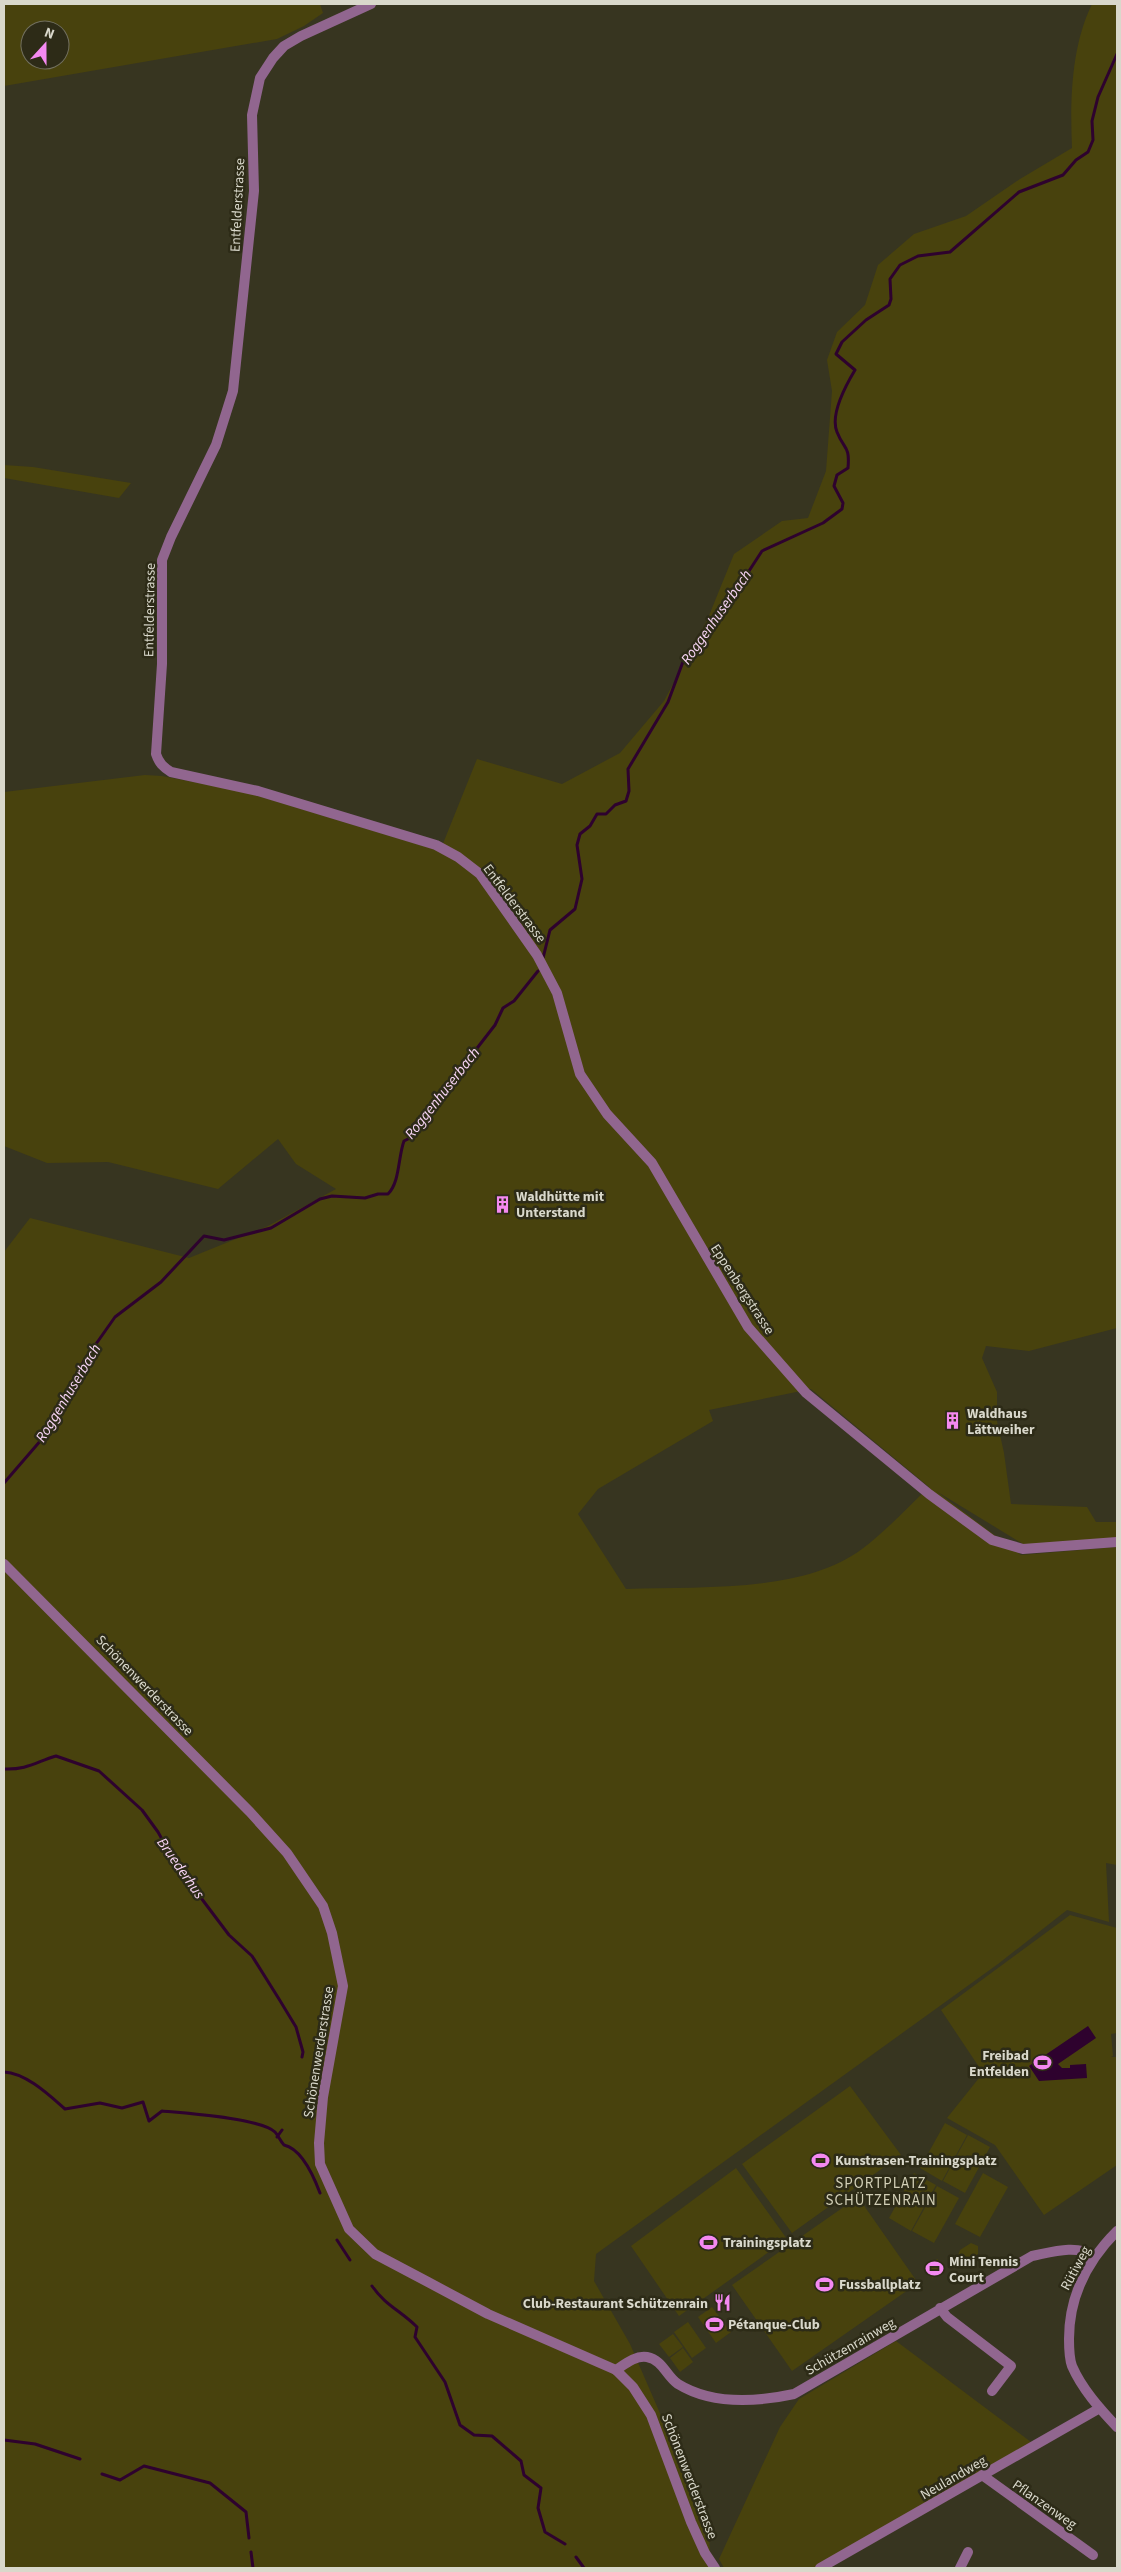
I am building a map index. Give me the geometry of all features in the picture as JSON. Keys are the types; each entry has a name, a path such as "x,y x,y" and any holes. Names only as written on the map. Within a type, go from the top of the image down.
{"street":[{"name":"Entfelderstrasse","path":"371,4 301,36 284,46 273,58 260,78 252,115 254,191 233,391 216,445 171,537 162,560 162,664 156,754 163,767 171,772 258,791 436,845 458,857 480,874 537,955"},
{"name":"Eppenbergstrasse","path":"537,955 557,993 580,1074 607,1114 652,1163 748,1327 806,1393 929,1494 992,1540 1023,1549 1117,1542"},
{"name":"Schönenwerderstrasse","path":"4,1564 250,1812 287,1853 322,1906 332,1933 344,1986 323,2096 319,2143 320,2164 349,2229 375,2254 488,2314 616,2370 633,2386 651,2415 691,2522 705,2553 715,2568"},
{"name":"Rütiweg","path":"1117,2231 1095,2256 1079,2284 1072,2306 1069,2350 1072,2364 1083,2386 1117,2427"},
{"name":"Schützenrainweg","path":"616,2370 629,2361 649,2357 658,2361 676,2383 692,2391 736,2400 774,2398 794,2394 832,2374 940,2308 1032,2256 1082,2249 1095,2256"},
{"path":"940,2308 947,2317 1011,2366 992,2391"},
{"name":"Neulandweg","path":"820,2568 1100,2408"},
{"name":"Pflanzenweg","path":"982,2476 1093,2555"},
{"path":"960,2568 968,2552"}],"shaded area":[{"path":"4,4 320,4 323,13 304,26 277,39 4,86"},
{"path":"1092,4 1117,4 1117,1328 1029,1351 986,1346 982,1358 997,1392 997,1421 1004,1453 1011,1504 1087,1507 1096,1522 1117,1522 1117,1543 1033,1550 936,1491 1021,1555 1117,1547 1117,1865 1106,1863 1109,1922 1067,1910 998,1964 596,2254 594,2281 630,2344 672,2441 692,2497 709,2536 711,2568 4,2568 4,1252 30,1218 189,1258 268,1226 336,1189 296,1164 278,1139 218,1189 108,1162 47,1163 4,1146 4,792 145,775 162,776 245,792 440,851 477,759 562,784 620,753 664,701 708,618 734,554 782,521 808,518 826,471 832,391 827,360 837,332 865,305 878,265 914,234 966,216 1020,179 1072,148 1073,74 1085,21","holes":["811,1389 929,1487 871,1542 837,1564 810,1574 780,1581 749,1585 626,1589 578,1514 598,1489 713,1421 709,1410"]},
{"path":"4,465 33,467 131,483 119,498 4,478"},
{"name":"Freibad Entfelden","path":"1070,1915 1117,1928 1117,2033 1111,2034 1113,2056 1111,2057 1117,2057 1117,2165 1044,2215 995,2145 947,2118 983,2073 941,2010"},
{"path":"1088,2026 1096,2038 1058,2064 1062,2068 1070,2068 1070,2065 1086,2064 1087,2078 1039,2081 1029,2066"},
{"name":"Kunstrasen-Trainingsplatz","path":"850,2086 901,2155 792,2233 742,2164"},
{"path":"945,2123 967,2135 942,2181 920,2168"},
{"path":"968,2135 990,2147 965,2193 943,2181"},
{"name":"Trainingsplatz","path":"736,2168 787,2239 679,2316 631,2246"},
{"path":"914,2173 936,2185 911,2231 889,2218"},
{"path":"983,2173 1008,2187 980,2237 955,2224"},
{"path":"937,2186 959,2198 934,2243 912,2231"},
{"name":"Fussballplatz","path":"858,2197 918,2283 792,2371 732,2285"},
{"path":"971,2243 978,2246 978,2254 963,2264 958,2255 960,2250"},
{"name":"Mini Tennis Court","path":"937,2259 944,2264 933,2278 926,2273"},
{"name":"Pétanque-Club","path":"712,2307 731,2332 716,2343 698,2317"},
{"name":"Pétanque-Club","path":"688,2322 706,2348 692,2358 674,2332"},
{"path":"673,2334 683,2347 669,2357 659,2344"},
{"path":"896,2341 1031,2442 815,2568 724,2568 719,2559 780,2427 799,2399"},
{"path":"683,2348 693,2362 680,2372 670,2358"}],"waterway":[{"name":"Roggenhuserbach","path":"543,958 550,930 575,909 582,879 577,845 580,834 590,826 597,814 606,814 615,805 626,801 629,791 628,769 668,702 684,659 704,640 762,551 823,523 842,509 843,503 834,486 837,475 848,468 848,455 835,425 840,400 855,370 836,354 842,342 866,320 889,305 891,299 890,279 900,265 918,256 950,252 1019,192 1063,175 1076,160 1088,152 1093,140 1092,121 1098,97 1117,54"},
{"name":"Roggenhuserbach","path":"4,1483 48,1432 84,1361 115,1317 161,1282 204,1236 224,1240 271,1228 320,1199 332,1196 365,1198 378,1194 388,1194 395,1183 404,1141 410,1138 413,1125 426,1114 495,1025 503,1008 514,1001 538,971"},
{"name":"Bruederhus","path":"4,1769 25,1767 56,1756 99,1771 142,1810 158,1832 177,1866 229,1935 252,1956 296,2027 303,2052 302,2057"},
{"path":"4,2072 29,2080 65,2109 100,2103 122,2108 143,2102 149,2121 162,2111 221,2117 267,2127 275,2132 284,2145 302,2158 311,2172 320,2193"},
{"name":"Bruederhus","path":"277,2137 282,2130"},
{"path":"337,2240 350,2260"},
{"path":"372,2286 382,2298 417,2327 415,2337 445,2382 460,2425 474,2435 492,2436 521,2461 524,2475 541,2488 538,2508 545,2532 565,2544"},
{"path":"4,2440 35,2444 80,2459"},
{"path":"102,2474 120,2480 144,2466 210,2483 246,2512 249,2538"},
{"path":"251,2552 253,2568"},
{"path":"576,2557 584,2568"}],"place":[{"name":"Waldhütte mit Unterstand","path":"502,1204"},
{"name":"Waldhaus Lättweiher","path":"953,1421"},
{"name":"Freibad Entfelden","path":"1043,2063"},
{"name":"Kunstrasen-Trainingsplatz","path":"821,2160"},
{"name":"Trainingsplatz","path":"709,2242"},
{"name":"Mini Tennis Court","path":"935,2269"},
{"name":"Fussballplatz","path":"825,2284"},
{"name":"Club-Restaurant Schützenrain","path":"722,2303"},
{"name":"Pétanque-Club","path":"714,2324"}],"district":[{"name":"SPORTPLATZ SCHÜTZENRAIN","path":"881,2192"}]}
